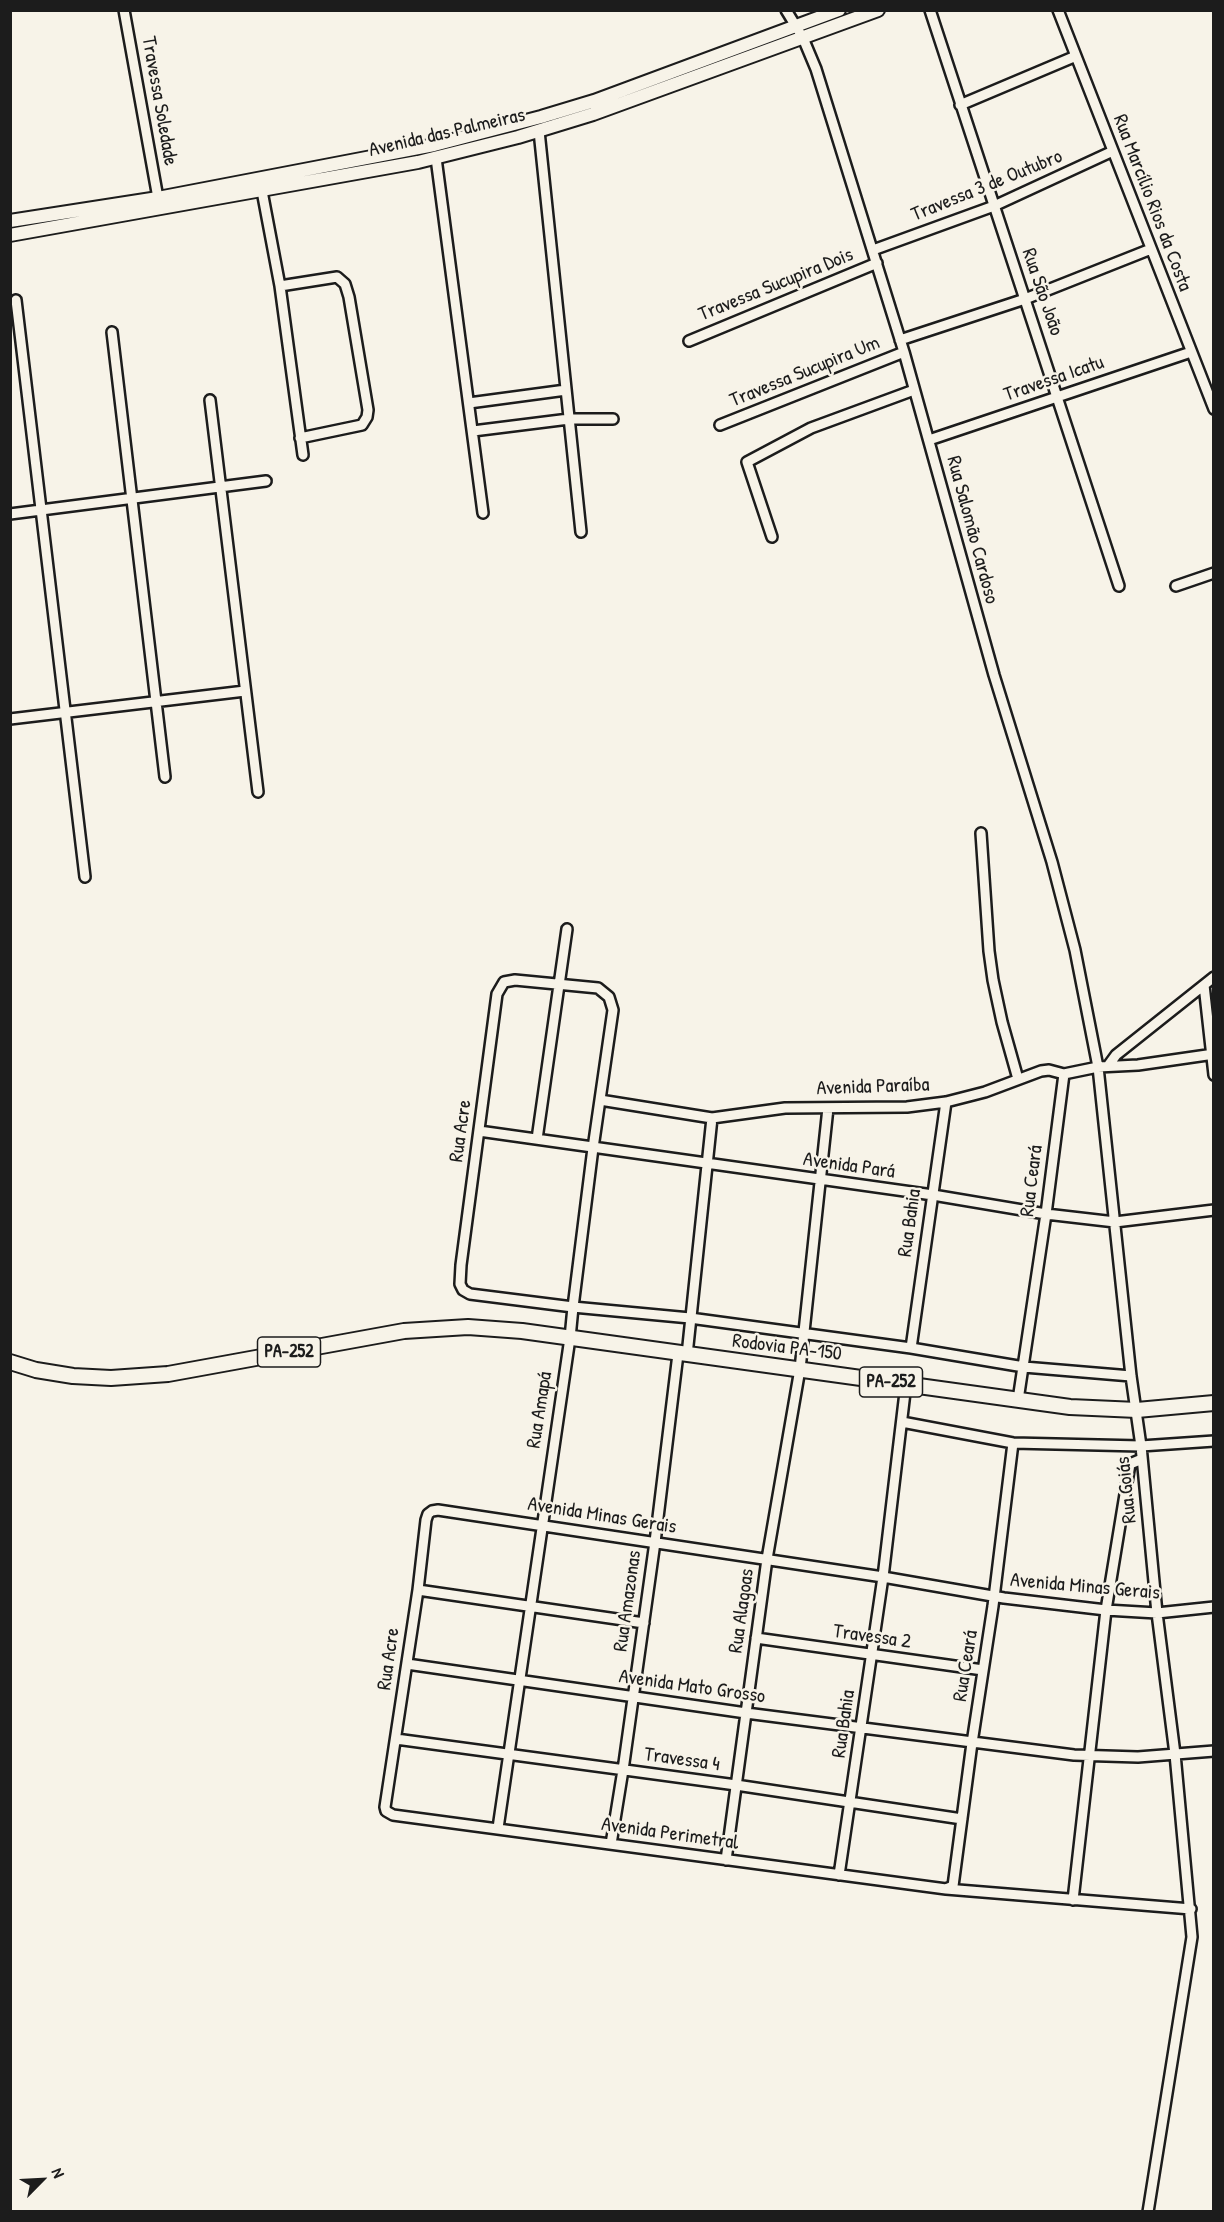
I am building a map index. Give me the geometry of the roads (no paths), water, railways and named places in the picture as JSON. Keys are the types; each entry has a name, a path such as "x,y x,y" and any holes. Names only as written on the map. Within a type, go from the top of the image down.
{"highway":[{"name":"PA-252","path":"10,1362 36,1370 73,1376 111,1378 168,1374 405,1330 436,1327 522,1331 570,1338"},
{"name":"Rodovia PA-150","path":"570,1338 1070,1407 1137,1410 1214,1403"}],"main road":[{"name":"Avenida das Palmeiras","path":"10,221 158,198 434,145 542,117 594,100 839,10"},
{"name":"Avenida das Palmeiras","path":"10,235 436,158 593,114 878,10"}],"street":[{"name":"Travessa Soledade","path":"124,10 158,198"},
{"name":"Rua Salomão Cardoso","path":"786,10 803,38 816,69 904,352 993,675 1040,820 1103,1066"},
{"name":"Rua São João","path":"930,10 1119,586"},
{"name":"Rua Marcílio Rios da Costa","path":"1058,10 1214,409"},
{"path":"960,105 1076,56"},
{"path":"539,131 581,532"},
{"name":"Travessa 3 de Outubro","path":"873,250 994,206 1113,151"},
{"path":"436,158 483,513"},
{"path":"262,191 279,286 303,455"},
{"path":"900,340 1025,299 1151,249"},
{"name":"Travessa Sucupira Dois","path":"689,340 877,263"},
{"path":"279,286 337,277 345,284 368,410 362,425 300,438"},
{"path":"16,300 85,877"},
{"path":"112,332 165,777"},
{"name":"Travessa Sucupira Um","path":"720,425 904,352"},
{"name":"Travessa Icatu","path":"929,440 1191,352"},
{"path":"469,403 566,390"},
{"path":"772,537 747,462 811,428 914,390"},
{"path":"210,400 258,792"},
{"path":"473,431 569,419 613,419"},
{"path":"10,514 266,481"},
{"path":"1176,586 1214,573"},
{"path":"10,719 246,691"},
{"path":"981,833 992,970 1002,1022 1018,1079"},
{"path":"537,1139 567,929"},
{"path":"1103,1066 1214,978"},
{"name":"Rua Acre","path":"558,983 508,981 501,985 497,994 460,1284 463,1290 470,1293 573,1307"},
{"name":"Rua Amapá","path":"498,1828 570,1338 593,1148 613,1010 609,997 598,988 558,983"},
{"path":"1204,985 1214,1075"},
{"name":"Avenida Paraíba","path":"600,1100 712,1118 785,1108 907,1107 946,1102 985,1092 1049,1070 1064,1074 1103,1066 1138,1065 1212,1055"},
{"name":"Rua Goiás","path":"1103,1066 1115,1222 1131,1376 1137,1410 1157,1613 1191,1909 1192,1937 1148,2211"},
{"name":"Rua Ceará","path":"1018,1400 1064,1074"},
{"name":"Rua Bahia","path":"911,1348 946,1102"},
{"path":"802,1335 828,1108"},
{"path":"682,1354 690,1318 712,1118"},
{"name":"Avenida Pará","path":"479,1131 933,1195 1046,1214 1115,1222 1214,1210"},
{"path":"573,1307 690,1318 911,1348 1024,1367 1131,1376"},
{"name":"Rua Alagoas","path":"726,1860 767,1559 800,1369 802,1335"},
{"name":"Rua Amazonas","path":"611,1844 682,1354"},
{"name":"Rua Bahia","path":"839,1875 883,1577 906,1384"},
{"path":"902,1422 1013,1443 1141,1446 1214,1441"},
{"name":"Rua Ceará","path":"946,1889 953,1886 1013,1443"},
{"path":"1073,1900 1106,1610 1130,1464 1142,1459"},
{"name":"Avenida Minas Gerais","path":"432,1511 438,1510 767,1559"},
{"name":"Rua Acre","path":"389,1814 385,1807 418,1590 426,1520 432,1511"},
{"path":"767,1559 883,1577"},
{"name":"Avenida Minas Gerais","path":"883,1577 993,1596 1106,1610 1157,1613 1214,1607"},
{"path":"418,1590 644,1623"},
{"name":"Travessa 2","path":"756,1638 983,1670"},
{"name":"Avenida Mato Grosso","path":"407,1664 972,1743 1089,1756 1138,1757 1175,1754"},
{"name":"Travessa 4","path":"396,1739 736,1785 962,1819"},
{"path":"1175,1754 1214,1751"},
{"name":"Avenida Perimetral","path":"389,1814 946,1889 1191,1909"}]}
